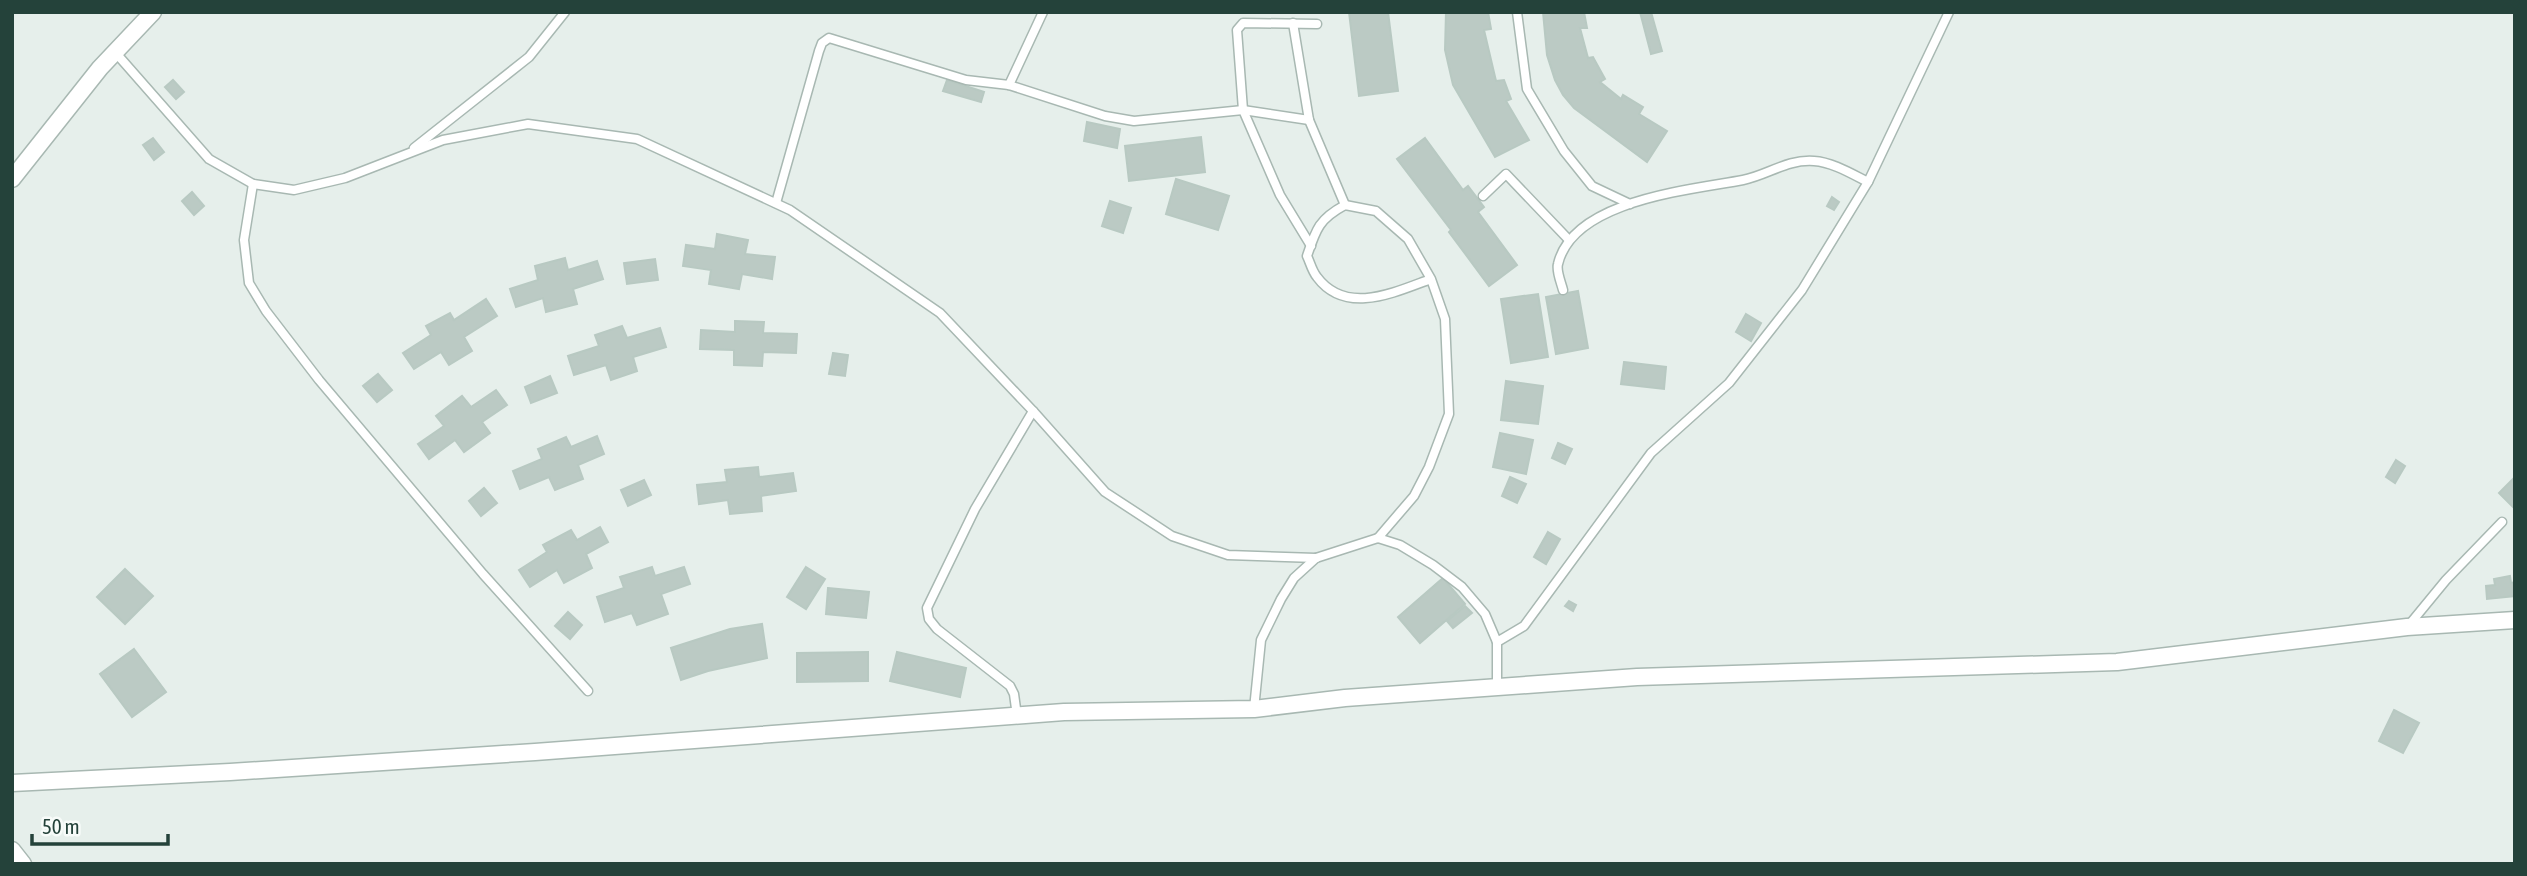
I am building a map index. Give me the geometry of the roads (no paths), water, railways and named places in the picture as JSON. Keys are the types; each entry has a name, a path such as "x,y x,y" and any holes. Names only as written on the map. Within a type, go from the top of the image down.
{"street":[{"path":"12,179 114,52 153,12"},
{"path":"12,783 535,752 1064,712 1254,709 1345,698 1637,677 2117,662 2407,627 2515,620"},
{"path":"12,850 23,864"}],"lane":[{"path":"407,155 529,57 565,12"},
{"path":"1009,85 1043,12"},
{"path":"1517,12 1527,89 1564,151 1592,186 1630,204"},
{"path":"1497,642 1524,626 1651,453 1730,383 1802,290 1868,182 1949,12"},
{"path":"1311,246 1280,195 1243,110 1238,39 1243,23 1317,24"},
{"path":"1293,23 1309,120 1345,205"},
{"path":"776,203 819,51 822,43 829,38 967,80 1009,85 1105,116 1134,121 1243,110 1309,120"},
{"path":"114,52 209,159 253,184 294,190 345,178 443,140 528,124 637,139 790,210 940,313 1105,492 1172,536 1228,555 1316,558 1378,538 1414,496 1429,467 1449,414 1446,319 1431,279 1408,239 1376,211 1345,205 1327,215 1316,229 1307,256 1317,277 1334,291 1357,300 1385,295 1431,279"},
{"path":"1563,289 1557,266 1569,240 1597,217 1630,204 1680,190 1747,179 1788,163 1815,160 1843,169 1868,182"},
{"path":"1483,196 1506,174 1569,240"},
{"path":"253,184 244,240 249,283 265,311 319,380 448,533 588,691"},
{"path":"1017,716 1010,686 937,629 929,619 927,608 975,509 1033,411"},
{"path":"2407,627 2446,580 2502,522"},
{"path":"1378,538 1400,545 1433,565 1462,587 1485,614 1497,642 1497,688"},
{"path":"1254,709 1261,640 1294,578 1316,558"}]}
